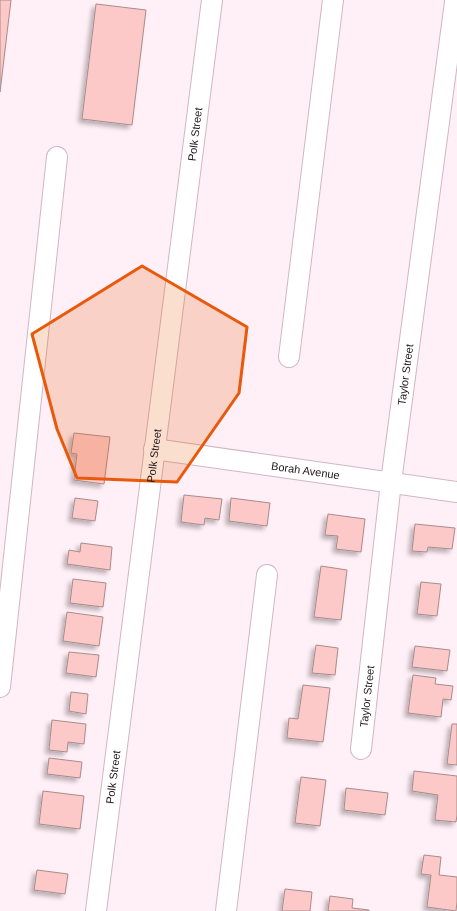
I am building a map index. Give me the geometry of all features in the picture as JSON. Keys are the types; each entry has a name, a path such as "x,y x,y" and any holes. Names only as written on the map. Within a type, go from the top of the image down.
{"street":[{"name":"Polk Street","path":"96,911 212,0"},
{"path":"289,358 333,0"},
{"name":"Taylor Street","path":"361,749 391,482 451,1"},
{"path":"0,687 57,157"},
{"name":"Borah Avenue","path":"154,449 457,492"},
{"path":"226,911 267,575"}],"highlighted area":[{"path":"142,266 247,327 239,393 177,482 77,478 57,429 32,334"}],"building":[{"path":"0,0 11,0 0,92"},
{"path":"96,4 146,10 132,125 82,119"},
{"path":"74,433 110,437 104,484 74,480 77,454 71,453"},
{"path":"184,495 222,499 219,520 205,518 204,525 181,522"},
{"path":"75,498 98,501 95,521 72,518"},
{"path":"231,498 270,503 267,526 229,521"},
{"path":"328,514 365,519 361,552 336,549 338,536 325,535"},
{"path":"415,524 455,528 452,549 428,547 427,552 412,551"},
{"path":"81,543 112,547 110,570 67,564 69,550 80,552"},
{"path":"321,566 347,570 341,620 314,617"},
{"path":"73,579 106,583 103,607 70,603"},
{"path":"421,582 441,584 437,616 417,614"},
{"path":"67,612 103,617 99,646 63,641"},
{"path":"316,645 338,648 335,675 312,673"},
{"path":"415,646 450,650 447,671 412,667"},
{"path":"69,652 99,655 96,677 66,673"},
{"path":"413,675 436,678 435,684 453,686 451,700 443,699 441,717 408,713"},
{"path":"303,685 330,688 323,742 287,738 289,718 298,719"},
{"path":"71,692 88,694 86,714 69,711"},
{"path":"52,720 86,724 84,744 68,742 67,752 49,750"},
{"path":"452,724 457,724 457,765 447,764"},
{"path":"49,758 82,762 80,778 47,774"},
{"path":"414,771 457,776 456,822 435,820 438,795 412,791"},
{"path":"301,777 326,780 320,826 295,823"},
{"path":"346,788 388,793 385,815 344,810"},
{"path":"43,791 84,796 80,829 39,824"},
{"path":"424,855 441,857 439,875 457,877 456,911 427,907 431,875 421,874"},
{"path":"37,870 68,874 65,894 34,890"},
{"path":"285,889 312,892 310,911 282,911"},
{"path":"330,896 353,899 352,908 369,911 328,911"}]}
